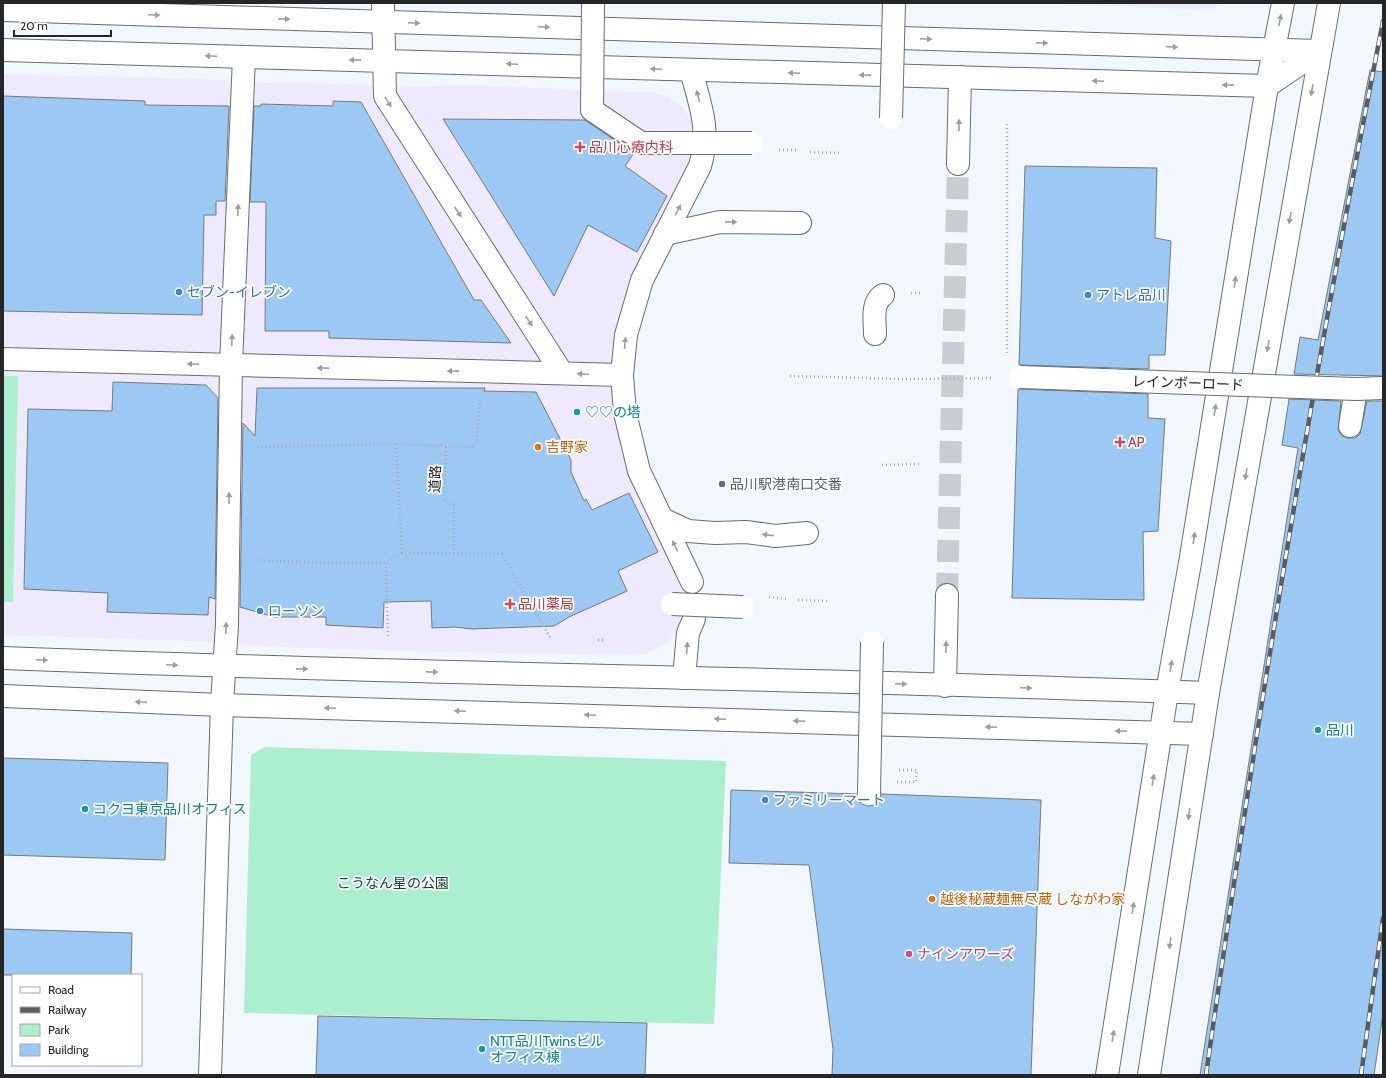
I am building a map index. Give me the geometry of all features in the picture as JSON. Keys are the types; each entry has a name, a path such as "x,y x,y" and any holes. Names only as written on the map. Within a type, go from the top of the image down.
{"street":[{"path":"594,3 592,110 641,143 752,143"},
{"path":"891,118 894,3"},
{"path":"1107,1075 1160,732 1190,563 1267,86 1283,3"},
{"path":"1149,1075 1208,693 1328,3"},
{"path":"3,10 383,13 1319,51"},
{"path":"383,13 385,96 562,373"},
{"path":"3,50 1267,86 1319,51"},
{"path":"210,1075 228,559 231,365 244,57"},
{"path":"691,70 704,123 705,148 700,166 642,280 626,335 622,375 625,413 639,471 692,582"},
{"path":"958,164 960,77"},
{"path":"665,234 720,222 800,222"},
{"path":"875,334 875,305 877,300 883,295"},
{"path":"3,359 622,375"},
{"name":"レインボーロード","path":"1020,377 1356,389 1383,388"},
{"path":"1350,426 1356,389"},
{"path":"662,519 688,531 715,533 746,532 775,536 807,532"},
{"path":"945,686 947,594"},
{"path":"672,604 743,607"},
{"path":"684,678 688,633 694,619"},
{"path":"869,794 872,642"},
{"path":"3,658 224,667 1208,693"},
{"path":"3,696 222,705 1202,734"}],"path":[{"path":"1007,358 1008,124"},
{"path":"778,150 799,150"},
{"path":"810,152 841,153"},
{"path":"230,448 396,444 471,447 476,445 482,372"},
{"path":"790,376 902,379 1020,377"},
{"path":"396,444 402,553"},
{"name":"道路","path":"446,446 444,502 454,505 454,554"},
{"path":"882,465 919,464"},
{"path":"228,559 324,563 386,563 402,553 502,554 551,639"},
{"path":"386,563 388,636"},
{"path":"768,597 789,598"},
{"path":"798,600 830,601"},
{"path":"598,640 606,640"}],"shaded area":[{"path":"1032,3 1220,3 1214,8 1187,9"},
{"path":"3,74 204,79 270,83 289,82 416,87 456,85 651,92 668,97 682,106 691,120 691,159 642,253 632,280 617,426 630,478 680,586 680,618 678,627 671,637 665,644 644,655 488,653 276,647 193,641 3,635"}],"green space":[{"path":"3,376 18,376 13,602 3,602"},
{"name":"こうなん星の公園","path":"264,747 726,761 714,1024 244,1013 251,755"}],"building":[{"path":"1370,70 1383,72 1383,376 1294,374 1300,337 1318,340"},
{"path":"3,96 145,101 145,105 229,106 225,201 216,201 216,215 204,215 202,315 3,311"},
{"path":"333,101 361,102 474,300 481,300 511,343 329,338 329,331 265,331 266,202 250,202 254,106 261,106 261,104 333,106"},
{"path":"443,119 585,120 634,153 625,166 667,196 637,252 588,225 554,296"},
{"path":"1025,166 1157,168 1155,238 1171,241 1165,355 1149,355 1149,369 1019,365"},
{"path":"113,382 206,385 218,398 215,599 209,597 208,615 107,612 108,593 24,589 28,409 112,411"},
{"path":"257,388 485,388 484,391 536,392 571,460 571,472 584,501 586,499 592,510 629,493 658,552 618,571 627,591 569,617 554,626 472,629 455,627 432,628 431,601 384,602 383,628 326,625 326,617 274,617 240,607 243,423 255,436"},
{"path":"1018,389 1148,394 1148,418 1165,419 1158,531 1143,532 1144,600 1012,598"},
{"name":"品川","path":"1289,399 1341,401 1338,430 1342,436 1348,438 1355,438 1360,434 1367,401 1383,401 1383,1013 1374,1075 1200,1075 1298,448 1282,445"},
{"name":"コクヨ東京品川オフィス","path":"3,758 168,763 165,860 3,855"},
{"path":"731,790 857,794 858,800 862,804 868,806 875,805 880,800 881,794 1041,800 1031,1075 832,1075 833,1049 809,865 729,863"},
{"path":"3,929 132,933 131,974 3,975"},
{"name":"NTT品川Twinsビル オフィス棟","path":"318,1016 647,1023 645,1075 316,1075"}],"tunnel":[{"path":"947,595 958,164"}],"railway":[{"path":"1206,1075 1245,811 1287,547 1333,284 1383,21"},
{"path":"1361,1075 1383,918"}],"place":[{"name":"品川心療内科","path":"580,147"},
{"name":"セブン-イレブン","path":"179,292"},
{"name":"アトレ品川","path":"1088,295"},
{"name":"♡♡の塔","path":"577,412"},
{"name":"AP","path":"1120,442"},
{"name":"吉野家","path":"538,447"},
{"name":"品川駅港南口交番","path":"722,484"},
{"name":"品川薬局","path":"510,604"},
{"name":"ローソン","path":"260,611"},
{"name":"品川","path":"1318,730"},
{"name":"ファミリーマート","path":"765,800"},
{"name":"コクヨ東京品川オフィス","path":"85,809"},
{"name":"越後秘蔵麺無尽蔵 しながわ家","path":"932,899"},
{"name":"ナインアワーズ","path":"909,954"},
{"name":"NTT品川Twinsビル オフィス棟","path":"482,1049"}]}
